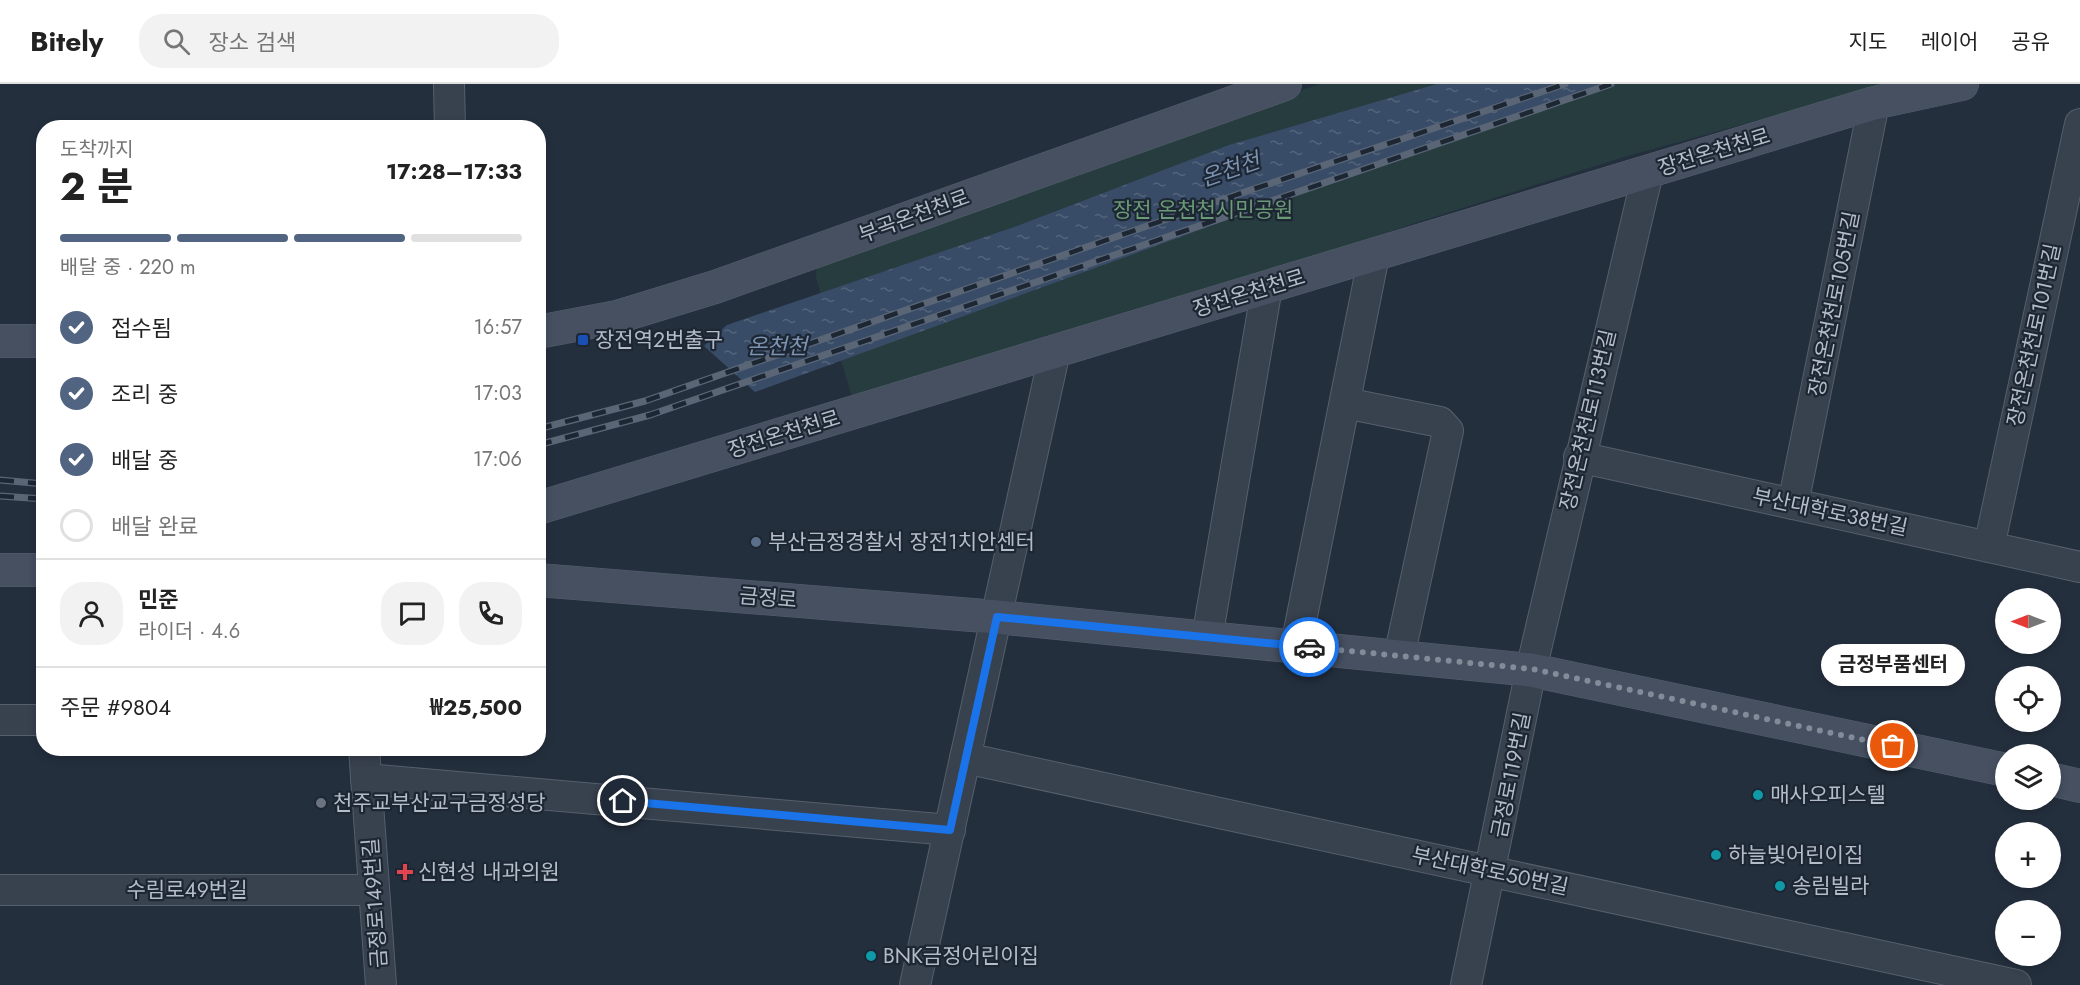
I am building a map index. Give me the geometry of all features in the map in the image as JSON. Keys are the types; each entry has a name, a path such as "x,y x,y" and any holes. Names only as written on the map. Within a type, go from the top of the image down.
{"main road":[{"name":"부곡온천천로","path":"546,330 617,316 715,287 1285,84"},
{"name":"장전온천천로","path":"546,506 1874,103 1962,84"},
{"path":"0,341 36,341"},
{"path":"0,570 36,570"},
{"name":"금정로","path":"546,581 997,617 1532,669 1995,768"},
{"path":"2061,782 2080,786"}],"street":[{"path":"449,84 450,120"},
{"name":"장전온천천로105번길","path":"1793,504 1874,103"},
{"name":"장전온천천로101번길","path":"1989,547 2080,124"},
{"name":"장전온천천로113번길","path":"1532,669 1579,457 1648,172"},
{"path":"1296,646 1374,255"},
{"path":"1207,638 1267,287"},
{"path":"915,985 1056,351"},
{"path":"1345,404 1440,422 1448,431 1399,657"},
{"name":"부산대학로38번길","path":"1579,457 2080,567"},
{"name":"금정로119번길","path":"1466,985 1532,669"},
{"path":"0,720 36,720"},
{"name":"금정로149번길","path":"365,756 381,985"},
{"name":"부산대학로50번길","path":"965,758 2016,985"},
{"path":"366,779 950,830"},
{"name":"수림로49번길","path":"0,890 374,890"}],"green space":[{"name":"장전 온천천시민공원","path":"1320,84 1890,84 1624,157 1415,223 1183,303 853,400 816,278 817,258"}],"water":[{"name":"온천천","path":"1437,84 1600,84 755,392 704,346 727,325 1017,226 1229,145"}],"railway":[{"path":"546,427 645,401 1233,196 1565,84"},
{"path":"546,443 650,415 1611,84"},
{"path":"0,480 36,483"},
{"path":"0,496 36,498"}],"way so far":[{"path":"1309,647 1532,669 1893,746"}],"place":[{"name":"장전역2번출구","path":"583,340"},
{"name":"부산금정경찰서 장전1치안센터","path":"756,542"},
{"name":"금정부품센터","path":"1893,746"},
{"name":"매사오피스텔","path":"1758,795"},
{"name":"천주교부산교구금정성당","path":"321,803"},
{"name":"하늘빛어린이집","path":"1716,855"},
{"name":"신현성 내과의원","path":"405,872"},
{"name":"송림빌라","path":"1780,886"},
{"name":"BNK금정어린이집","path":"871,956"}],"route":[{"path":"623,801 950,830 997,617 1309,647"}]}
